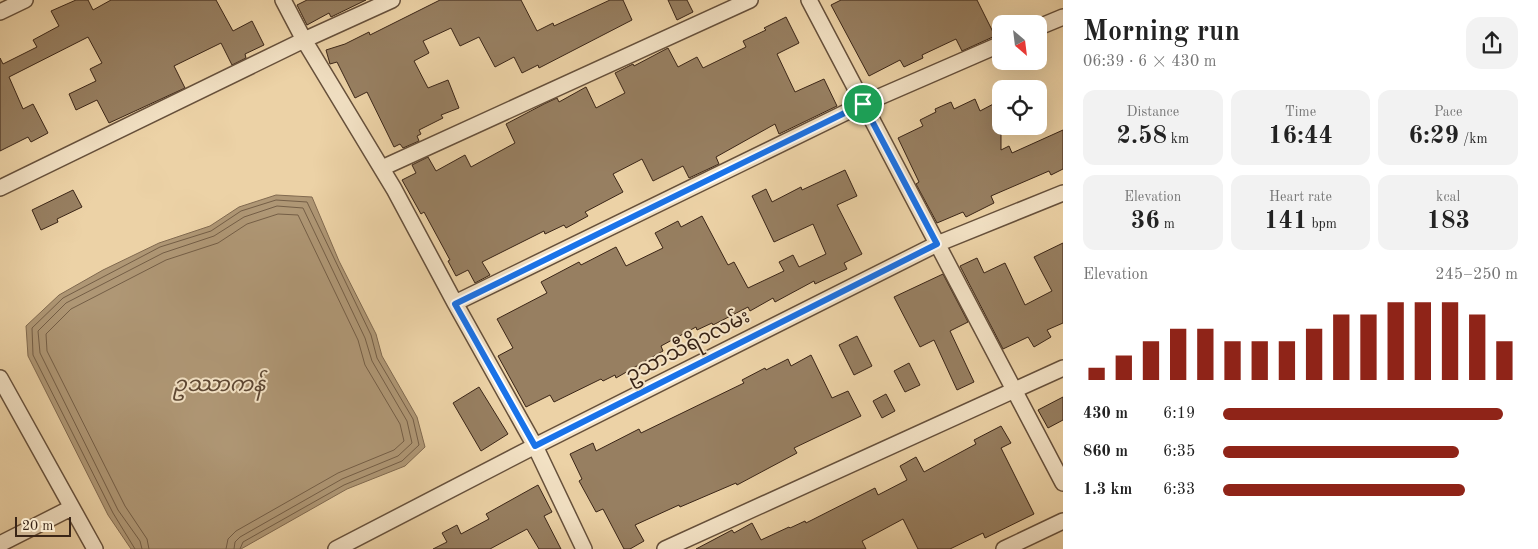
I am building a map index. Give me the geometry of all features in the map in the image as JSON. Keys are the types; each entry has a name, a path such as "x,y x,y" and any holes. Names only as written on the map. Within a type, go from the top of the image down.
{"street":[{"path":"0,12 25,0"},
{"path":"283,0 304,40 382,168 455,304 535,446 584,549"},
{"path":"0,188 304,40 392,0"},
{"path":"382,168 750,0"},
{"path":"808,0 1063,483"},
{"path":"1048,24 1063,17"},
{"path":"455,304 863,104 992,48"},
{"name":"ဥသာသီရိ၁လမ်း","path":"336,549 535,446 937,244 1063,193"},
{"path":"665,549 1063,368"},
{"path":"1,383 95,549"},
{"path":"0,544 71,508"},
{"path":"1004,549 1063,522"}],"water":[{"name":"ဥဿာကန်","path":"276,195 312,197 339,261 376,334 382,356 417,417 425,447 405,466 347,489 241,549 131,549 108,515 28,356 26,326 59,295 103,270 159,243 210,226 239,207"}],"building":[{"path":"76,0 88,0 93,10 111,0 216,0 233,31 252,21 264,45 245,54 246,58 232,65 221,43 174,66 185,88 109,123 97,100 76,110 69,94 96,81 90,69 102,63 88,37 9,77 23,109 33,104 48,133 31,142 28,137 0,151 0,58 3,64 37,47 33,40 59,26 51,11"},
{"path":"307,0 366,0 331,17 329,13 307,25 297,5"},
{"path":"440,0 521,0 537,31 553,23 554,26 610,0 623,0 632,20 539,68 538,65 522,73 514,57 495,67 479,37 460,46 451,28 423,41 429,53 414,61 428,88 448,80 459,108 441,115 443,118 419,130 421,134 417,136 419,141 403,148 400,144 394,147 367,92 355,98 337,62 330,64 326,50 345,44 369,32 370,35"},
{"path":"668,0 687,0 693,12 677,20"},
{"path":"841,0 977,0 992,30 992,37 962,51 956,39 922,55 923,58 904,67 900,60 869,76 831,5"},
{"path":"786,17 799,43 777,54 795,92 824,79 837,106 779,134 775,124 716,157 719,164 689,178 683,166 653,181 642,159 613,174 623,192 585,212 588,216 566,228 564,225 545,234 544,231 482,262 490,275 475,283 468,270 456,276 448,261 450,260 424,212 421,214 402,180 416,173 412,165 428,157 436,171 465,155 471,167 515,143 506,124 544,104 557,98 559,102 586,87 596,108 625,93 615,73 633,64 634,66 668,48 678,67 697,57 703,68 746,47 743,41 766,30 764,28"},
{"path":"975,99 980,111 992,105 992,135 1001,135 1001,150 1009,146 1012,153 1063,130 1063,169 1051,175 1049,171 991,196 994,203 966,217 963,212 937,223 916,184 919,182 898,138 923,126 920,120 936,112 935,109 951,102 954,109"},
{"path":"845,170 857,196 837,205 862,254 844,263 847,269 815,284 814,281 775,302 773,298 750,311 748,307 713,325 712,323 697,330 696,327 661,346 663,351 616,378 615,375 603,381 601,379 554,402 550,395 526,407 498,356 513,348 497,319 547,293 541,282 579,262 581,265 616,247 626,266 663,248 655,233 678,221 681,227 702,216 728,265 734,262 748,288 784,271 779,262 793,255 799,267 826,254 813,224 774,242 752,196 766,189 772,202 801,187 802,190"},
{"path":"73,190 82,207 57,219 58,222 41,230 32,210"},
{"path":"1063,243 1063,323 1047,330 1051,337 1034,347 1028,337 1003,349 960,266 977,258 984,273 1005,263 1025,305 1052,291 1034,257"},
{"path":"943,274 968,322 950,331 974,382 957,390 934,340 920,347 894,297"},
{"path":"857,336 872,366 854,375 839,345"},
{"path":"811,355 832,398 848,391 861,416 794,448 797,453 737,485 736,483 680,507 679,505 635,525 644,541 630,549 624,549 603,509 596,512 579,481 582,479 570,454 593,443 596,451 639,429 641,433 744,383 742,380 765,368 766,370 788,359 791,366"},
{"path":"909,363 920,385 905,392 894,371"},
{"path":"479,387 508,434 481,451 453,403"},
{"path":"886,394 895,411 882,418 873,401"},
{"path":"1063,397 1063,420 1048,428 1038,410"},
{"path":"1001,426 1011,443 1001,448 1034,514 985,538 983,533 950,549 918,549 903,519 862,541 866,549 696,549 732,530 734,533 752,523 761,540 789,527 805,521 806,523 875,488 878,495 907,480 900,466 916,457 924,472 976,444 974,440"},
{"path":"538,485 552,512 544,516 561,549 539,549 527,529 490,549 433,549 447,542 442,533 457,525 461,534 489,519 486,514"}],"route":[{"path":"863,104 937,244 535,446 455,304 863,104"}]}
